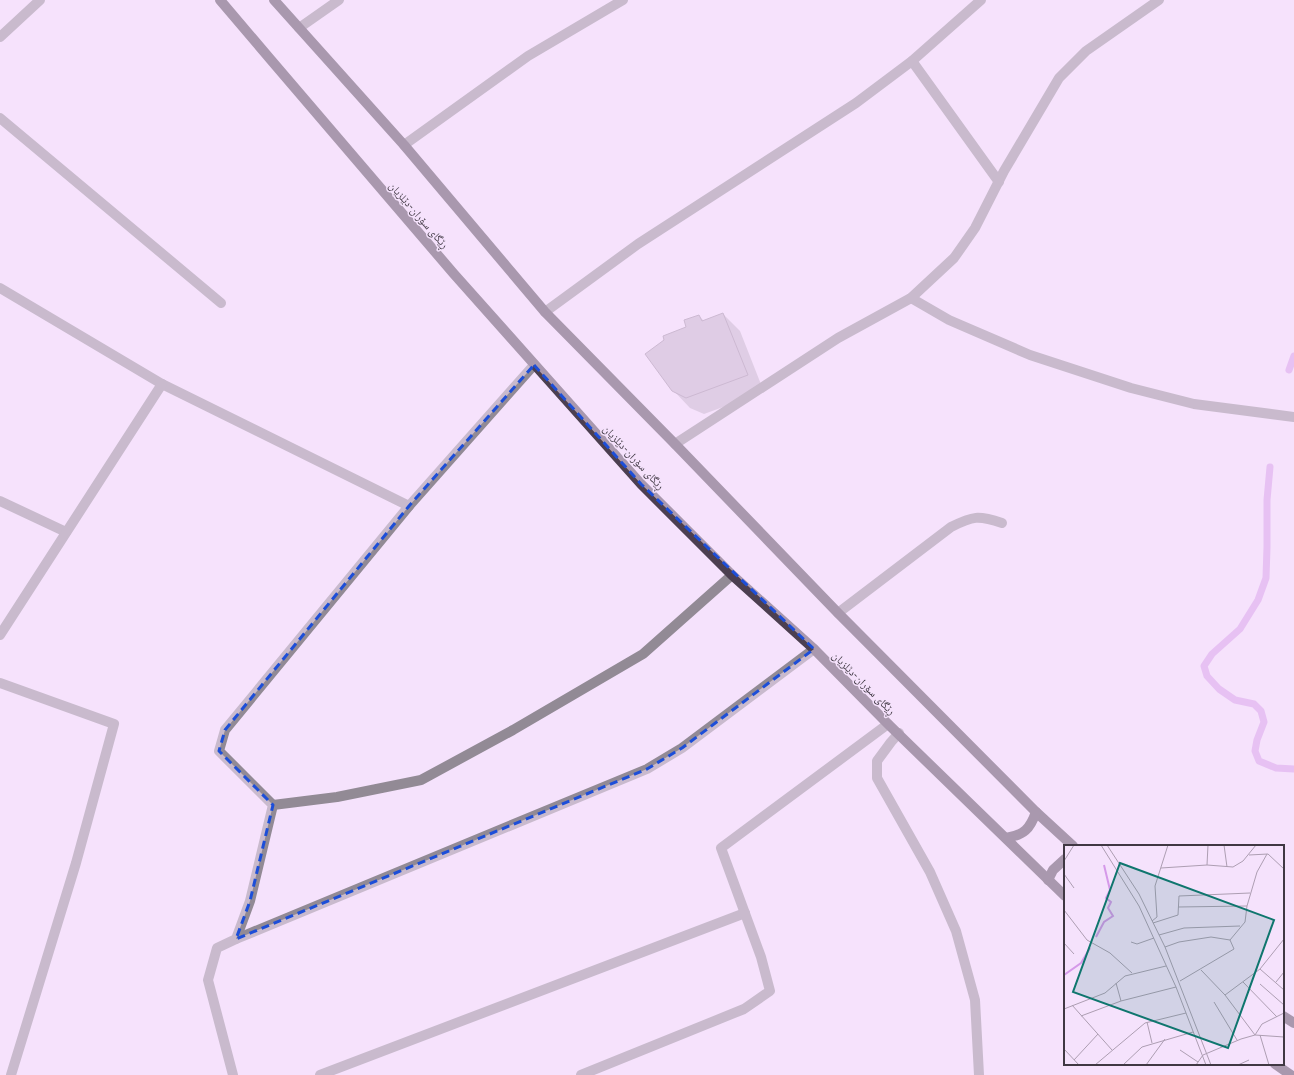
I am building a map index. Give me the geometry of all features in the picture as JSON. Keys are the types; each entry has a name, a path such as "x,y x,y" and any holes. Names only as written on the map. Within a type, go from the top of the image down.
{"main road":[{"name":"ڕێگای سۆران-دێلزیان","path":"220,0 448,268 641,484 732,575 814,649 888,724 899,733 1064,895"},
{"path":"274,0 404,145 545,312 838,613 1036,812 1072,845"},
{"path":"1006,838 1017,836 1026,830 1033,822 1036,812"},
{"path":"1048,880 1053,870 1064,860"},
{"path":"1284,1017 1294,1024"},
{"path":"1277,1065 1292,1075"}],"street":[{"path":"0,37 40,0"},
{"path":"299,28 339,0"},
{"path":"404,145 528,56 623,0"},
{"path":"545,312 638,244 856,103 912,61 981,0"},
{"path":"675,444 838,338 911,298 954,258 975,228 999,182 1059,78 1086,51 1159,0"},
{"path":"912,61 999,182"},
{"path":"0,118 221,303"},
{"path":"0,288 162,384 409,506"},
{"path":"911,298 949,320 1030,355 1131,388 1194,404 1294,417"},
{"path":"273,805 219,751 226,730 409,506 534,364"},
{"path":"0,635 162,384"},
{"path":"0,502 66,532"},
{"path":"838,613 951,527 969,518 987,518 1002,523"},
{"path":"273,805 337,797 421,780 513,730 643,654 732,575"},
{"path":"233,1075 208,980 217,948 647,769 682,748 814,649"},
{"path":"0,683 114,724 76,863 11,1075"},
{"path":"581,1075 744,1009 770,991 761,957 721,848 888,724"},
{"path":"899,733 877,761 877,778 930,872 956,931 975,1000 979,1075"},
{"path":"236,939 250,901 273,805"},
{"path":"320,1075 745,914"}],"highlighted area":[{"path":"534,365 641,484 814,649 682,748 647,769 236,939 250,901 273,805 219,751 225,730 409,506"}],"building":[{"path":"723,313 748,375 686,398 672,391 645,354 664,340 663,336 686,327 684,320 699,315 702,321"}],"waterway":[{"path":"1289,370 1294,356"},
{"path":"1270,467 1267,500 1266,578 1258,600 1240,629 1212,654 1204,666 1207,676 1219,689 1235,700 1254,704 1261,711 1264,722 1257,740 1255,751 1259,761 1276,768 1294,769"}]}
